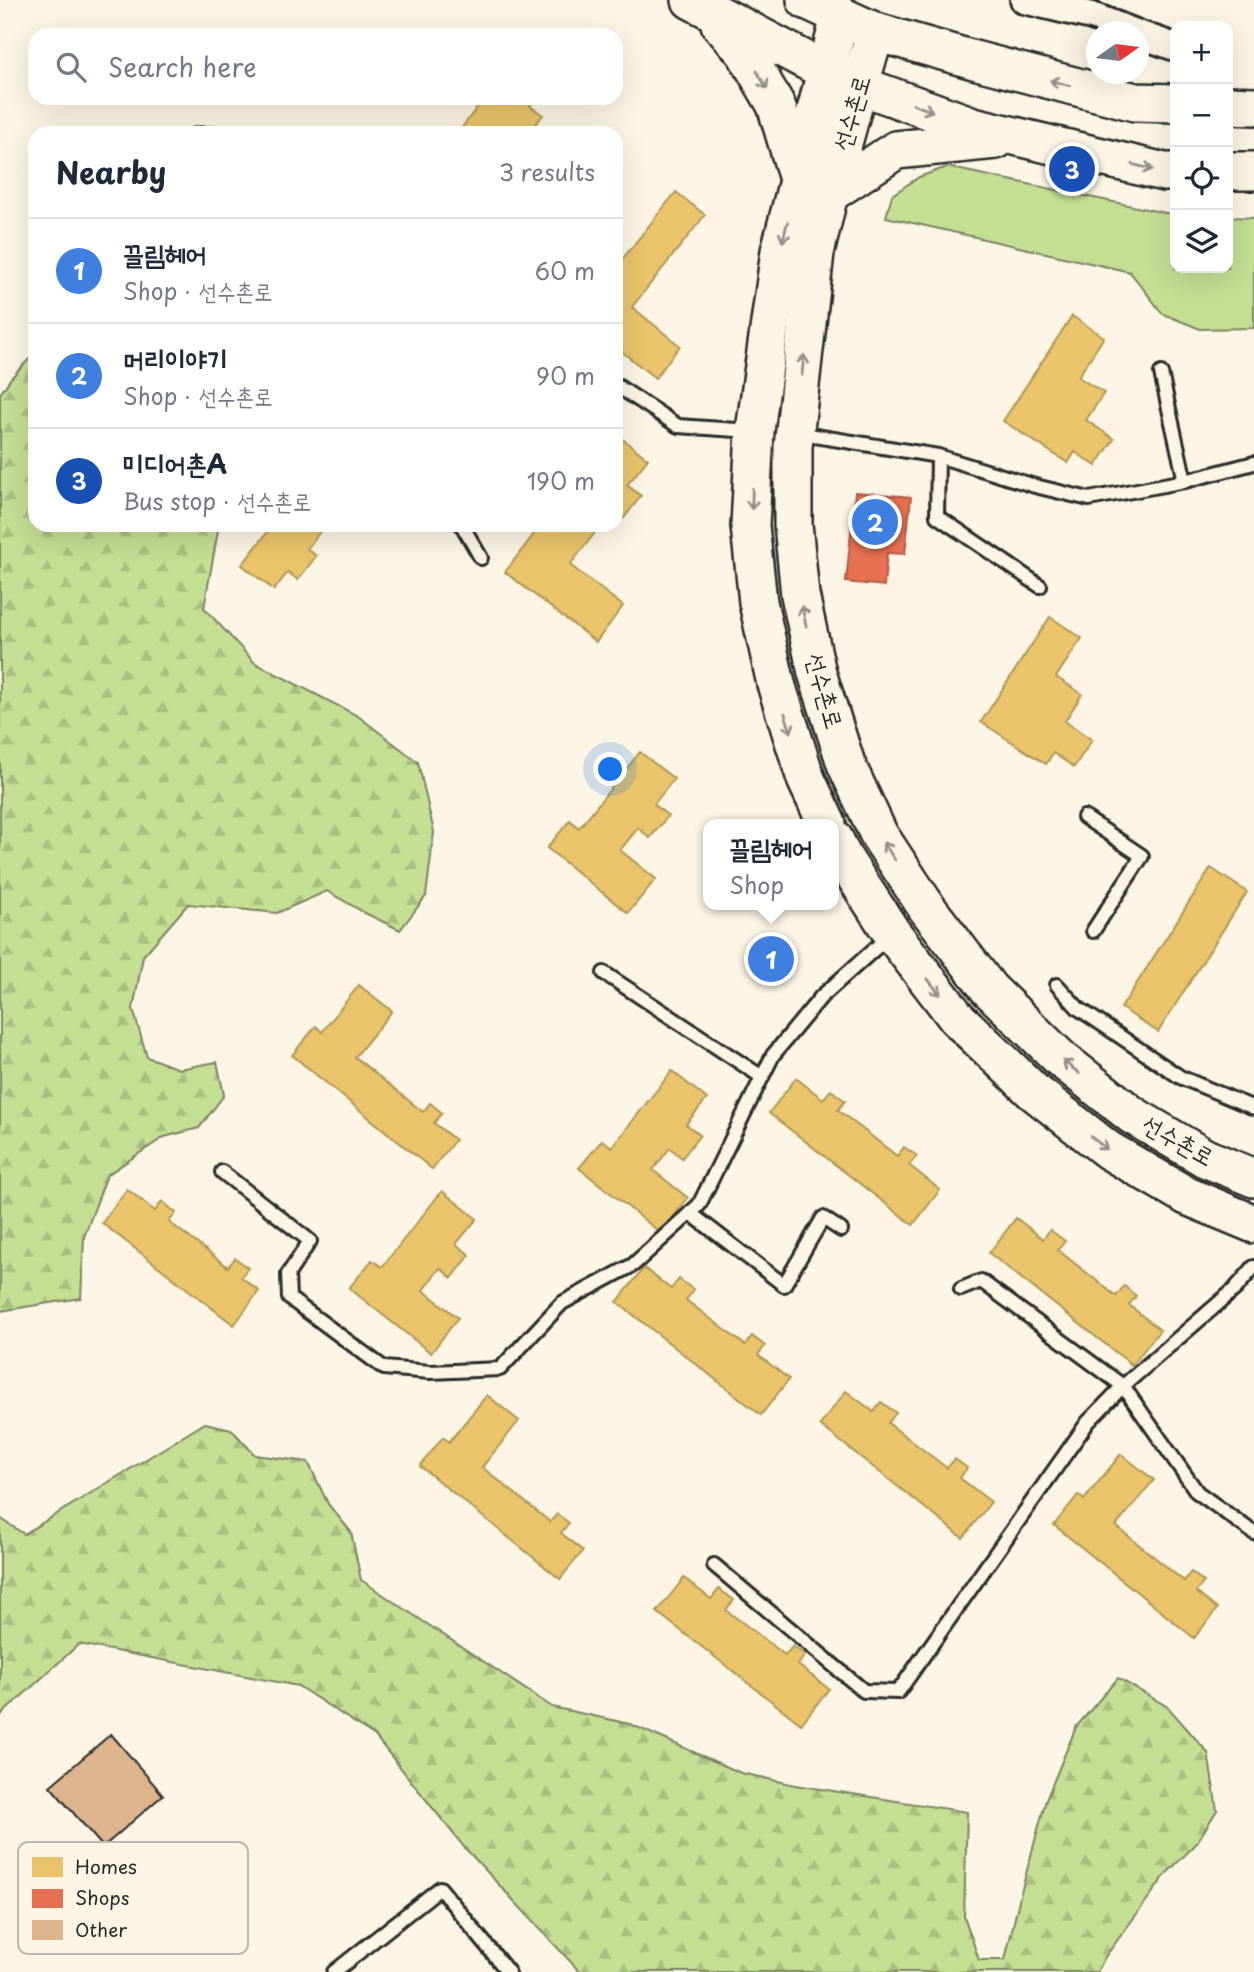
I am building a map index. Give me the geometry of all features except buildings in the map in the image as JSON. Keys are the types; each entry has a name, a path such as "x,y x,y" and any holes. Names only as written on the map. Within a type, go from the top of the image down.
{"street":[{"path":"806,0 876,32 974,60 1135,102 1170,103"},
{"path":"1024,0 1104,21"},
{"path":"698,4 826,71 973,126 1170,172"},
{"path":"698,4 745,52 776,105 813,186 896,150 1020,138"},
{"name":"선수촌로","path":"840,17 826,71 813,186 815,253 793,447 793,524 800,595 817,673 846,764 879,835 927,908 989,989 1061,1059 1132,1115 1205,1158 1254,1178"},
{"name":"선수촌로","path":"825,819 806,779 780,695 758,602 750,526 754,431 780,251 859,85 876,32"},
{"path":"1149,38 1170,45"},
{"path":"1233,105 1254,106"},
{"path":"1233,171 1254,171"},
{"path":"754,431 795,433"},
{"name":"선수촌로","path":"839,850 892,933 957,1017 1033,1091 1108,1150 1186,1196 1254,1224"},
{"path":"892,933 927,908"}],"lane":[{"path":"1161,373 1185,481"},
{"path":"623,391 678,426 754,431"},
{"path":"795,433 938,456 1035,486 1089,499 1185,481 1254,463"},
{"path":"938,456 937,516 1041,586"},
{"path":"466,532 481,558"},
{"path":"1084,817 1142,856 1093,930"},
{"path":"222,1172 310,1241 288,1274 289,1298 384,1368 430,1372 500,1369 562,1303 633,1265 699,1205 773,1055 821,997 892,933"},
{"path":"604,973 762,1077"},
{"path":"1057,985 1078,1008 1180,1077 1254,1108"},
{"path":"690,1213 784,1285 823,1218 841,1230"},
{"path":"714,1565 864,1691 898,1692 1088,1422 1123,1386 1235,1289 1254,1267"},
{"path":"961,1289 981,1281 1123,1386 1197,1492 1254,1533"},
{"path":"334,1972 440,1888 508,1972"}],"green space":[{"path":"947,167 1170,214 1170,273 1233,273 1233,217 1254,218 1254,328 1200,329 1163,314 1130,272 886,217 892,195 919,177"},
{"path":"28,360 28,532 218,532 204,608 255,663 358,716 418,762 434,832 426,896 400,930 327,891 277,913 188,904 143,956 133,1009 147,1057 179,1069 217,1062 224,1095 199,1128 164,1137 107,1175 84,1237 81,1298 0,1311 0,394"},
{"path":"205,1423 231,1429 255,1455 308,1462 328,1504 351,1532 361,1580 552,1707 630,1724 741,1773 795,1785 967,1812 964,1916 979,1960 1005,1960 1046,1800 1076,1727 1118,1678 1168,1707 1208,1753 1217,1810 1196,1844 1167,1873 1105,1957 1097,1972 580,1972 464,1847 375,1736 298,1686 79,1644 0,1716 0,1518 24,1534"}],"place":[{"name":"미디어촌A","path":"1072,169"},
{"name":"머리이야기","path":"875,522"},
{"name":"끌림헤어","path":"771,959"}]}
